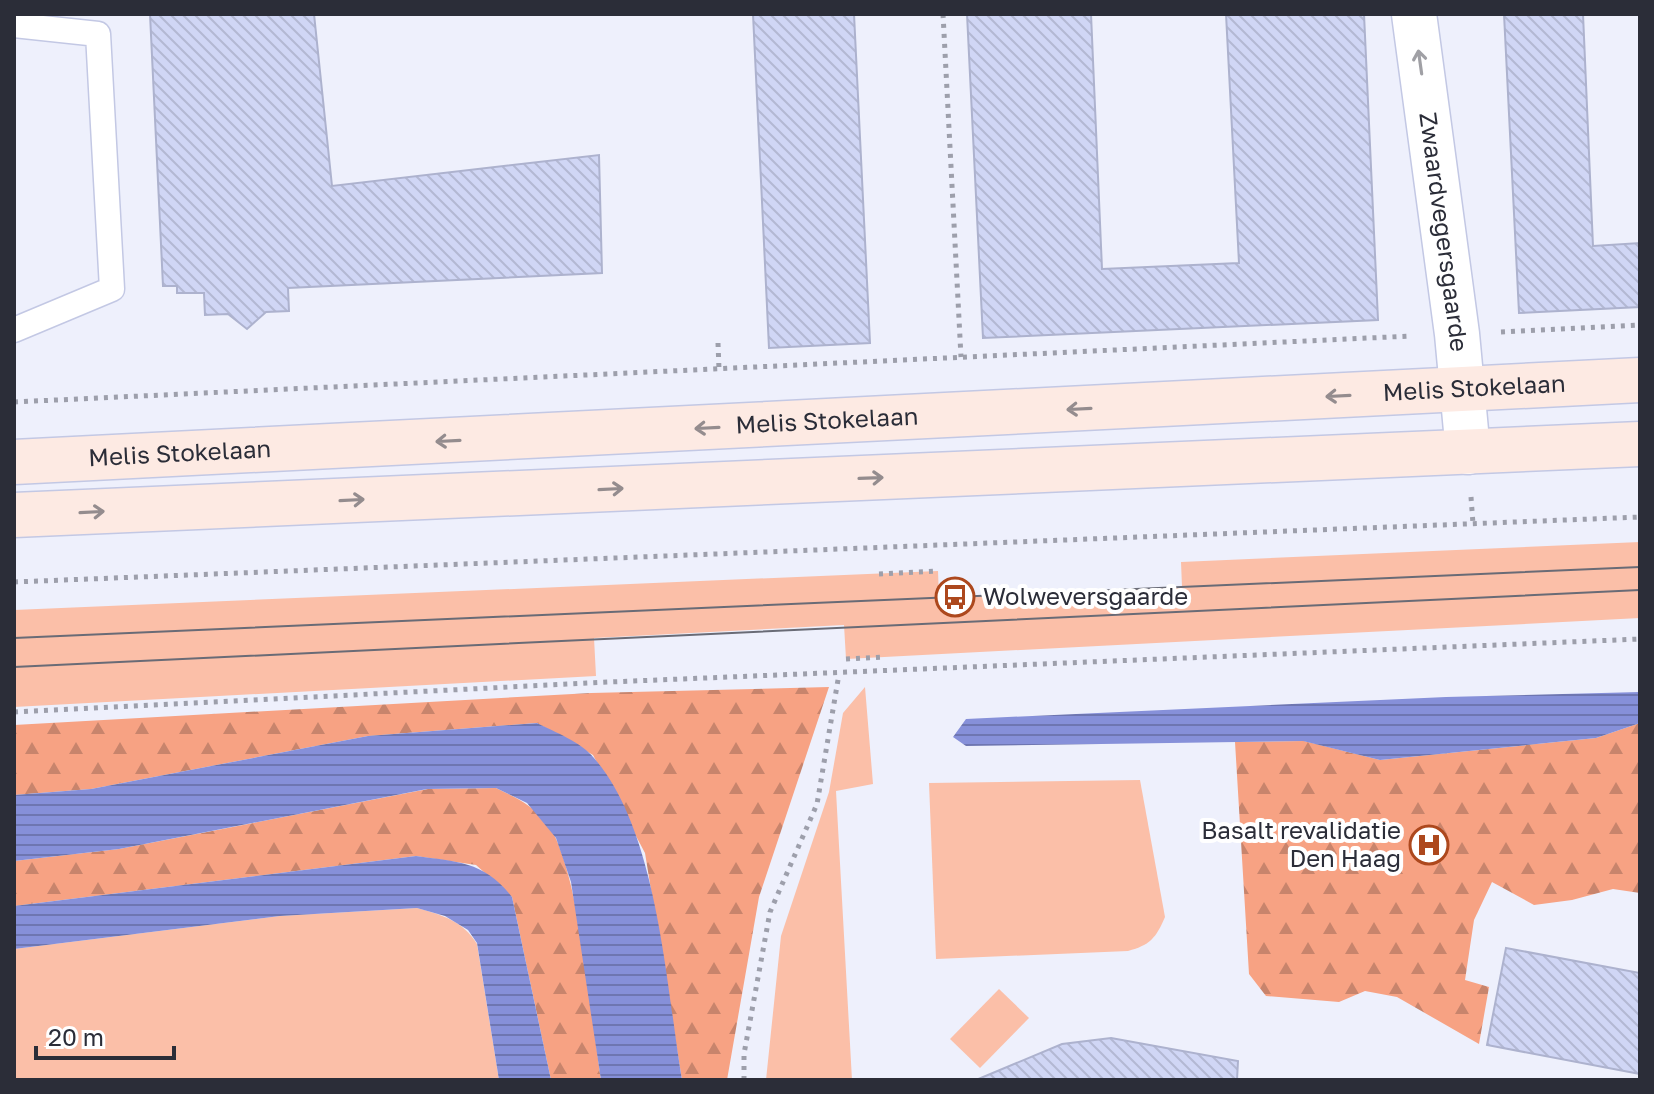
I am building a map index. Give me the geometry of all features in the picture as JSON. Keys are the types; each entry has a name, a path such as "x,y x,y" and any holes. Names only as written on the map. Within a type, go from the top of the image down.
{"street":[{"name":"Zwaardvegersgaarde","path":"1414,14 1457,334 1468,452"},
{"name":"Melis Stokelaan","path":"14,462 1640,380"},
{"path":"14,515 1640,444"}],"lane":[{"path":"14,25 98,34 112,289 14,330"}],"path":[{"path":"943,14 961,357"},
{"path":"14,402 1640,325"},
{"path":"718,343 719,369"},
{"path":"14,582 1640,517"},
{"path":"879,574 938,571"},
{"path":"14,712 1640,639"},
{"path":"846,659 884,657"},
{"path":"744,1080 744,1054 770,912 817,804 839,674"}],"shaded area":[{"path":"1640,542 1640,618 846,659 844,625 594,638 596,676 14,707 14,610 938,571 939,598 1182,587 1181,562"},
{"path":"865,687 873,784 836,791 852,1080 766,1080 781,936 829,792 843,713"},
{"path":"1140,780 1165,917 1151,940 1128,951 936,959 929,783"},
{"path":"417,908 458,924 477,944 499,1080 14,1080 14,949 280,916"},
{"path":"999,989 1029,1018 980,1068 950,1039"}],"green space":[{"path":"829,687 759,897 727,1080 682,1080 645,853 593,755 537,723 368,736 91,789 14,795 14,725 591,693"},
{"path":"1640,723 1640,893 1613,889 1572,900 1534,905 1492,882 1474,920 1465,980 1489,987 1479,1044 1397,997 1365,991 1339,1002 1266,996 1249,974 1235,742 1304,741 1380,760 1596,738"},
{"path":"496,788 535,811 546,822 557,842 576,906 601,1080 551,1080 512,897 476,865 416,856 14,906 14,861 119,849 428,789"}],"water":[{"path":"1640,692 1640,723 1596,738 1380,760 1303,741 966,746 953,737 966,719 1446,697"},
{"path":"537,723 589,752 616,789 632,826 656,911 682,1080 601,1080 571,882 556,838 527,803 496,788 427,789 119,849 14,861 14,795 91,789 368,736"},
{"path":"416,856 469,865 491,876 512,897 551,1080 499,1080 477,943 468,930 445,916 417,908 280,916 14,949 14,906"}],"building":[{"path":"150,14 314,14 332,186 599,155 602,273 288,288 289,311 266,312 247,329 228,314 205,315 204,293 177,293 177,286 163,286"},
{"path":"753,14 854,14 870,343 769,348"},
{"path":"967,14 1091,14 1102,269 1239,263 1226,14 1364,14 1378,320 983,338"},
{"path":"1504,14 1583,14 1593,246 1640,243 1640,307 1519,313"},
{"path":"1506,948 1640,973 1640,1074 1487,1045"},
{"path":"1111,1038 1238,1061 1237,1080 976,1080 1062,1044"}],"tram line":[{"path":"14,638 1640,567"},
{"path":"14,667 1640,590"}],"place":[{"name":"Wolweversgaarde","path":"955,597"},
{"name":"Basalt revalidatie Den Haag","path":"1429,845"}]}
